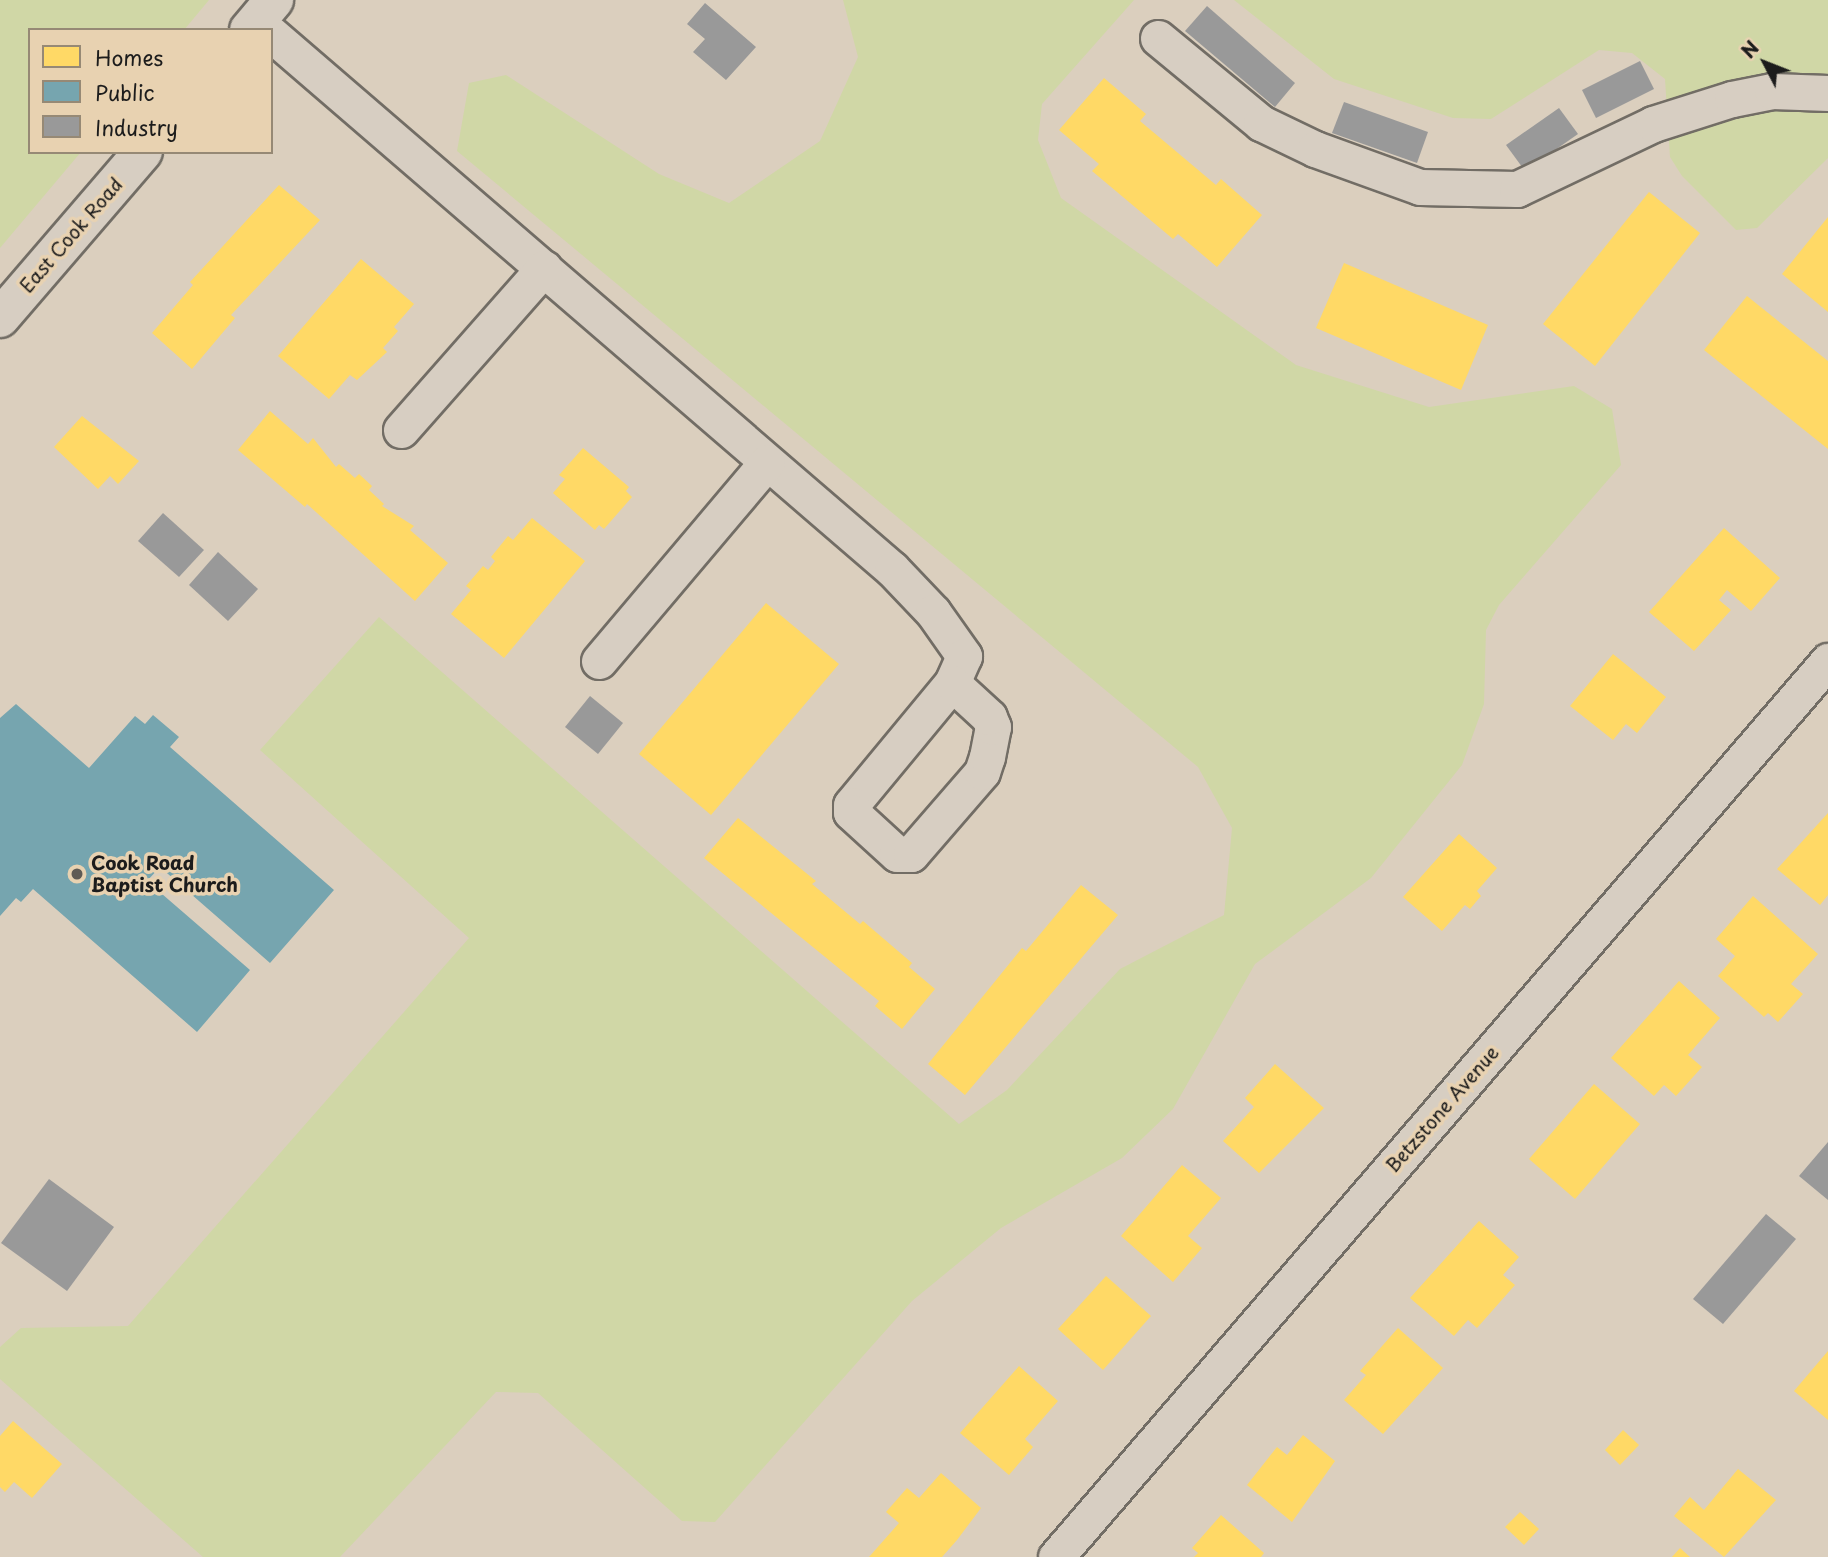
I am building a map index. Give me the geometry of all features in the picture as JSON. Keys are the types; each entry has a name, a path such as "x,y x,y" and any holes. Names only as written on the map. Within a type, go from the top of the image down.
{"main road":[{"name":"East Cook Road","path":"0,318 141,154"}],"street":[{"path":"273,32 909,585 993,727 982,772 911,854 897,853 855,816 851,805 958,669"},
{"path":"1158,38 1261,123 1315,149 1433,188 1517,190 1653,124 1732,99 1772,92 1828,93"},
{"path":"401,430 544,268"},
{"path":"599,661 767,463"},
{"name":"Betzstone Avenue","path":"1056,1557 1828,661"}],"green space":[{"path":"0,0 209,0 186,28 28,28 28,154 79,154 0,248"},
{"path":"843,0 1134,0 1042,104 1038,140 1061,198 1296,365 1429,407 1574,386 1612,409 1621,465 1499,605 1486,630 1484,704 1462,765 1371,878 1255,964 1173,1109 1122,1158 1001,1228 912,1301 715,1522 682,1521 538,1393 496,1392 340,1557 203,1557 0,1379 0,1347 21,1328 128,1326 469,938 260,750 379,617 959,1124 1007,1090 1120,969 1224,915 1232,828 1198,767 457,151 469,83 506,75 659,174 729,203 820,141 858,57"},
{"path":"1234,0 1828,0 1828,158 1757,228 1736,230 1682,176 1670,157 1665,79 1632,53 1599,50 1491,119 1453,118 1334,79"}],"building: Homes":[{"path":"1104,78 1146,114 1140,121 1216,185 1221,179 1262,215 1217,267 1178,234 1173,239 1092,171 1099,164 1059,130"},
{"path":"279,185 320,220 231,315 235,318 192,369 152,333 193,285 190,282"},
{"path":"1649,192 1700,233 1595,366 1543,324"},
{"path":"1828,217 1828,312 1782,274"},
{"path":"361,259 414,304 394,327 398,331 383,348 387,352 357,380 350,375 329,399 278,356"},
{"path":"1344,263 1488,325 1461,390 1316,328"},
{"path":"1747,296 1828,361 1828,449 1704,350"},
{"path":"270,411 308,444 313,438 336,467 339,464 355,478 359,474 372,486 369,490 384,504 382,506 414,526 410,530 448,563 415,601 307,504 305,507 238,450"},
{"path":"82,416 139,461 118,484 110,476 98,489 54,447"},
{"path":"583,448 629,487 626,491 632,497 604,529 599,525 595,530 553,493 565,479 559,475"},
{"path":"532,518 585,561 504,658 451,614 471,590 466,586 483,566 488,570 495,561 491,557 508,536 513,540"},
{"path":"1724,528 1780,578 1751,611 1727,590 1719,600 1731,610 1694,651 1649,612"},
{"path":"766,603 839,664 711,815 639,754"},
{"path":"1613,654 1666,697 1637,733 1626,724 1613,740 1570,706"},
{"path":"1828,813 1828,895 1820,905 1777,869"},
{"path":"738,818 816,881 812,884 860,924 863,921 912,963 909,967 935,989 902,1029 875,1006 879,1001 704,858"},
{"path":"1459,834 1497,868 1477,891 1481,896 1470,909 1465,905 1442,931 1403,897"},
{"path":"1081,885 1118,915 965,1095 928,1064 1022,948 1026,951"},
{"path":"1753,896 1818,954 1791,984 1803,994 1778,1022 1768,1013 1764,1017 1718,976 1735,956 1716,939"},
{"path":"1679,981 1720,1018 1688,1055 1702,1067 1676,1096 1664,1085 1654,1096 1611,1058"},
{"path":"1275,1064 1324,1108 1259,1173 1223,1141 1254,1107 1245,1098"},
{"path":"1594,1084 1640,1124 1575,1199 1529,1159"},
{"path":"1182,1165 1221,1198 1188,1236 1202,1248 1173,1282 1121,1236"},
{"path":"1479,1221 1519,1257 1503,1275 1515,1285 1477,1328 1468,1320 1454,1336 1410,1298"},
{"path":"1106,1276 1151,1316 1103,1370 1058,1329"},
{"path":"1398,1328 1443,1368 1383,1434 1344,1400 1366,1375 1360,1371"},
{"path":"1828,1351 1828,1420 1794,1391"},
{"path":"1019,1366 1058,1401 1025,1439 1033,1447 1009,1475 960,1433"},
{"path":"13,1421 62,1464 32,1498 14,1482 5,1492 0,1487 0,1436"},
{"path":"1623,1430 1639,1445 1620,1465 1605,1450"},
{"path":"1303,1435 1335,1461 1292,1522 1247,1485 1277,1447 1287,1455"},
{"path":"1738,1469 1776,1500 1724,1557 1674,1516 1690,1497 1704,1510"},
{"path":"941,1473 981,1508 957,1540 942,1557 869,1557 899,1523 886,1512 907,1488 919,1498"},
{"path":"1520,1512 1539,1529 1524,1545 1505,1527"},
{"path":"1221,1515 1264,1553 1261,1557 1194,1557 1198,1553 1192,1548"},
{"path":"1680,1548 1690,1557 1672,1557"}],"building: Public":[{"name":"Cook Road Baptist Church","path":"16,704 89,768 135,716 145,724 153,715 179,737 170,747 334,890 270,963 160,867 147,881 250,970 197,1032 33,889 21,902 16,898 0,916 0,718"}],"building: Industry":[{"path":"705,3 756,47 726,80 693,52 705,39 687,24"},
{"path":"1207,6 1295,83 1275,107 1185,31"},
{"path":"1640,61 1654,89 1596,118 1582,90"},
{"path":"1344,102 1428,132 1417,163 1332,133"},
{"path":"1559,108 1578,134 1525,171 1506,145"},
{"path":"163,513 204,550 179,577 138,541"},
{"path":"218,552 258,589 228,621 189,585"},
{"path":"590,696 623,723 598,754 565,727"},
{"path":"1828,1142 1828,1200 1799,1176"},
{"path":"49,1179 114,1227 67,1291 1,1243"},
{"path":"1766,1214 1796,1239 1723,1324 1693,1299"}],"place":[{"name":"Cook Road Baptist Church","path":"77,874"}]}
